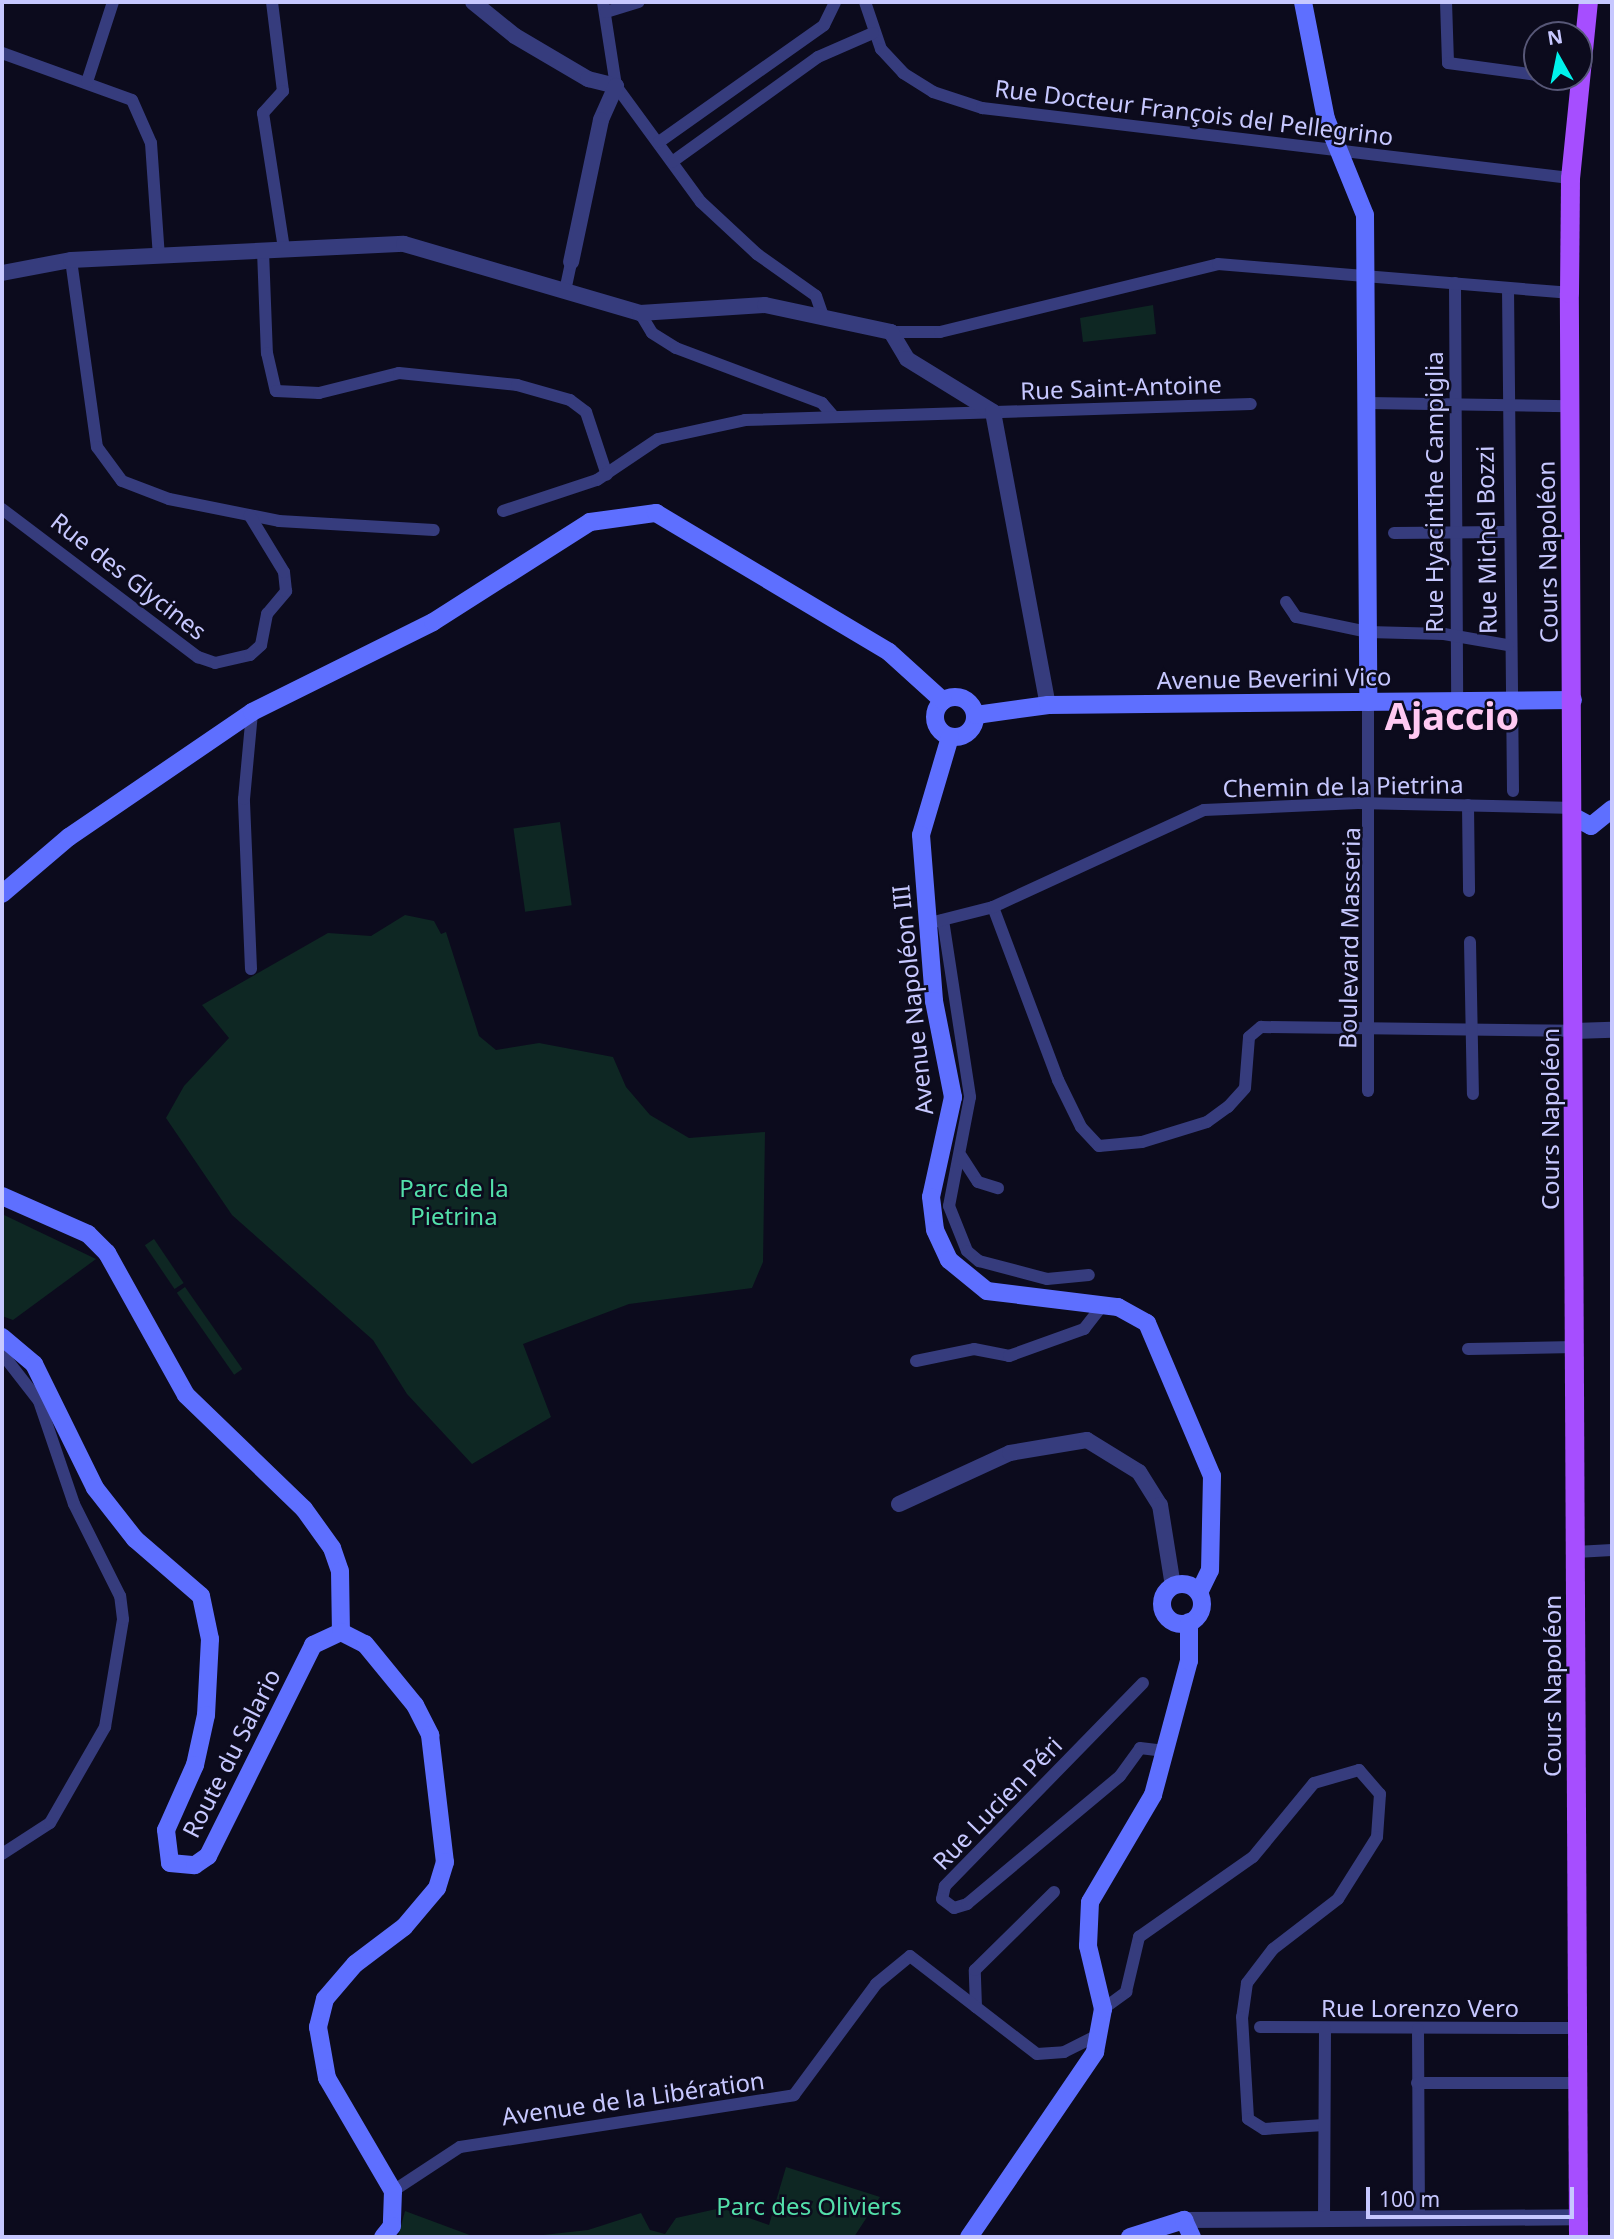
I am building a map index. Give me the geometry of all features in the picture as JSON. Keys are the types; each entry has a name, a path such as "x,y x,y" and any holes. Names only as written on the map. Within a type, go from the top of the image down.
{"main road":[{"path":"1303,2 1339,151 1365,215 1368,702"},
{"name":"Cours Napoléon","path":"1586,21 1588,2"},
{"name":"Cours Napoléon","path":"1578,2237 1580,2028 1569,293 1570,178 1579,91"},
{"path":"2,894 69,837 252,712 433,622 555,539 590,522 633,513 656,513 889,652 943,701 964,699 975,715 970,731 950,737 934,718 943,701"},
{"name":"Avenue Beverini Vico","path":"975,715 1048,705 1573,700"},
{"name":"Avenue Napoléon III","path":"950,737 921,835 935,928 953,1097 931,1197 935,1230 949,1260 986,1291 1102,1306 1147,1323 1207,1458 1214,1496 1210,1570 1199,1592"},
{"path":"1574,812 1591,826 1612,809"},
{"path":"2,1196 88,1234 107,1253 186,1395 304,1509 332,1548 340,1571 341,1632 365,1644 415,1705 430,1735 444,1862 437,1888 404,1927 355,1964 326,1999 318,2027 327,2078 346,2116 393,2191 392,2226 383,2237"},
{"name":"Route du Salario","path":"3,1338 34,1364 95,1488 135,1539 201,1596 210,1639 206,1715 195,1765 166,1830 170,1863 195,1865 208,1856 313,1645 341,1632"},
{"path":"1185,1584 1199,1592 1202,1609 1189,1622 1171,1620 1163,1609 1173,1586 1185,1584"},
{"path":"969,2237 1095,2052 1103,2009 1088,1946 1090,1902 1153,1795 1194,1639 1189,1622"},
{"path":"1130,2237 1185,2220 1192,2237"}],"street":[{"path":"87,82 113,2"},
{"path":"272,2 283,91 262,113 284,249"},
{"path":"472,2 525,42 588,79 616,86"},
{"path":"638,2 605,7 616,86 710,211 816,296 822,313"},
{"path":"659,142 824,25 835,2"},
{"name":"Rue Docteur François del Pellegrino","path":"865,2 873,33 918,84 982,108 1570,178"},
{"path":"1446,2 1448,63 1523,73"},
{"path":"672,162 818,57 873,33"},
{"path":"2,53 132,100 151,143 159,256"},
{"path":"565,291 601,120 616,86"},
{"path":"2,273 71,260 284,249 428,248 640,313 765,305 822,313 891,332 940,332 1218,264 1569,293"},
{"path":"263,251 267,353 276,391 319,393 399,373 517,385 570,400 586,412 607,475"},
{"path":"71,260 101,460 138,491 250,516 435,530"},
{"name":"Rue Hyacinthe Campiglia","path":"1455,284 1454,637 1457,701"},
{"name":"Rue Michel Bozzi","path":"1508,288 1506,533 1513,791"},
{"path":"640,313 652,333 676,348 822,403 834,417"},
{"path":"891,332 907,359 993,412 1048,705"},
{"path":"1368,403 1570,407"},
{"name":"Rue Saint-Antoine","path":"503,511 607,475 658,439 695,428 834,417 1251,404"},
{"name":"Rue des Glycines","path":"2,509 198,657 215,663 250,655 261,645 267,614 286,591 284,572 250,516"},
{"path":"1394,533 1506,533"},
{"path":"1286,602 1296,617 1368,632 1454,637 1508,645"},
{"name":"Boulevard Masseria","path":"1368,702 1371,804 1368,1091"},
{"path":"251,969 244,799 252,712"},
{"name":"Chemin de la Pietrina","path":"935,928 993,907 1204,810 1371,804 1468,805 1574,812"},
{"path":"1468,805 1469,891"},
{"path":"993,907 1058,1080 1081,1127 1099,1146 1142,1142 1207,1122 1228,1107 1245,1088 1252,1030 1612,1030"},
{"path":"935,928 970,1097 961,1156 949,1206 967,1251 979,1261 1047,1279 1089,1275"},
{"path":"1470,942 1473,1094"},
{"path":"961,1156 978,1182 998,1188"},
{"path":"916,1361 974,1349 1009,1356 1084,1329 1102,1306"},
{"path":"2,1854 50,1823 105,1727 123,1619 120,1595 74,1504 39,1401 4,1356 3,1338"},
{"path":"1468,1349 1575,1347"},
{"path":"899,1504 1010,1453 1087,1440 1139,1472 1160,1505 1173,1586"},
{"path":"1576,1552 1612,1550"},
{"name":"Rue Lucien Péri","path":"1143,1683 945,1885 942,1899 954,1908 967,1904 1120,1776 1140,1748 1165,1751"},
{"path":"1103,2009 1126,1992 1139,1937 1254,1857 1314,1783 1359,1770 1380,1794 1377,1837 1338,1899 1273,1949 1247,1983 1242,2017 1248,2119 1264,2129 1324,2125"},
{"path":"1054,1892 975,1970 975,2007 1049,2057 1100,2034"},
{"name":"Avenue de la Libération","path":"393,2191 460,2147 486,2140 794,2095 876,1984 910,1956 975,2007"},
{"name":"Rue Lorenzo Vero","path":"1261,2026 1325,2029 1580,2028"},
{"path":"1324,2220 1325,2029"},
{"path":"1419,2029 1419,2219"},
{"path":"1417,2083 1580,2084"},
{"path":"1185,2220 1578,2217"},
{"path":"1281,2221 1288,2237"}],"green space":[{"path":"1153,305 1156,334 1083,342 1080,318"},
{"path":"560,822 572,905 525,912 513,829"},
{"name":"Parc de la Pietrina","path":"405,915 434,921 441,934 446,932 479,1036 496,1050 539,1043 613,1057 626,1087 650,1115 689,1138 765,1132 763,1262 752,1288 629,1304 523,1344 551,1417 472,1464 407,1394 373,1340 232,1215 166,1118 184,1086 229,1038 202,1005 328,933 371,936"},
{"path":"2,1214 96,1259 13,1320 2,1316"},
{"path":"154,1239 184,1283 175,1289 145,1245"},
{"path":"185,1287 242,1369 234,1375 177,1293"},
{"name":"Parc des Oliviers","path":"786,2167 880,2197 854,2237 525,2237 588,2230 641,2213 650,2230 665,2234 676,2218 721,2208 769,2225"},
{"path":"405,2211 475,2237 398,2237"}],"district":[{"name":"Ajaccio","path":"1452,716"}]}
